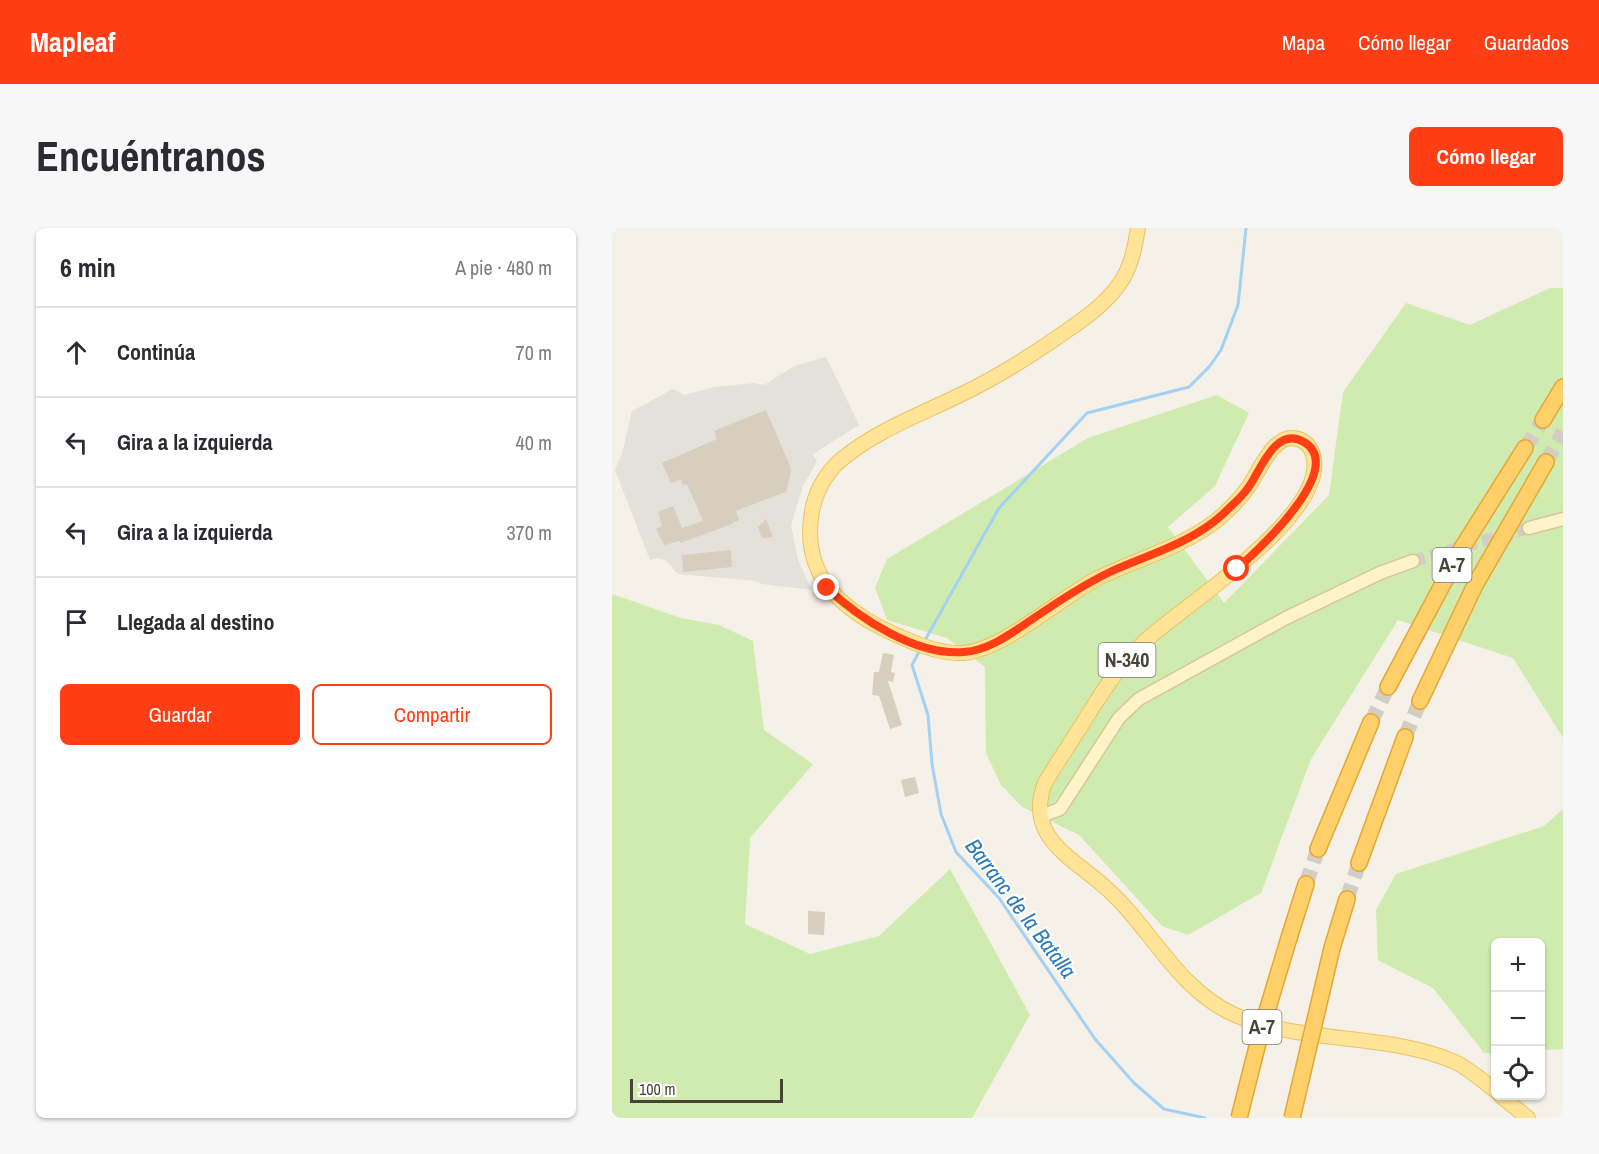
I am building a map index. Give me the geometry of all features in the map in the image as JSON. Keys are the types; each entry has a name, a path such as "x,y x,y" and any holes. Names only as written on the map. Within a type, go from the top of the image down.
{"highway":[{"path":"1543,420 1563,387"},
{"name":"A-7","path":"1388,687 1462,548 1525,448"},
{"name":"A-7","path":"1420,701 1480,576 1546,462"},
{"path":"1318,849 1371,723"},
{"path":"1359,863 1405,737"},
{"name":"A-7","path":"1239,1118 1261,1031 1306,884"},
{"name":"A-7","path":"1292,1118 1332,948 1347,899"}],"main road":[{"path":"1131,228 1135,247"},
{"path":"1135,247 1138,228"},
{"name":"N-340","path":"1135,247 1124,277 1104,303 1088,316 1012,366 864,443 840,461 817,492 811,518 812,551 817,568 827,588 866,621 940,651 963,652 985,648 1092,581 1196,533 1216,520 1236,502 1269,453 1280,441 1296,439 1310,447 1314,459 1313,477 1293,511 1252,556 1150,636 1124,663 1049,776 1042,790 1041,816 1047,834 1057,849 1111,892 1169,961 1202,994 1224,1009 1261,1023 1436,1056 1465,1068 1491,1087"},
{"path":"1507,1100 1528,1118"}],"street":[{"path":"1528,528 1563,519"},
{"path":"1041,816 1060,809 1119,718 1139,699 1286,618 1380,573 1413,561"}],"shaded area":[{"path":"826,357 859,425 813,454 817,461 803,486 791,525 798,560 812,590 762,584 756,581 678,574 665,560 657,558 650,560 615,470 622,454 632,411 673,389 684,395 714,387 754,383 764,385 794,366"}],"green space":[{"path":"1550,288 1563,288 1563,738 1513,658 1398,620 1311,759 1261,893 1188,935 1162,926 1079,835 1022,807 1001,785 986,753 985,667 947,638 887,620 875,588 887,559 1088,438 1217,395 1249,413 1215,486 1168,527 1224,603 1329,495 1343,392 1406,303 1470,325"},
{"path":"612,594 681,618 719,625 753,641 764,730 813,764 750,838 745,924 810,954 879,936 950,869 1030,1015 972,1118 612,1118"},
{"path":"1563,809 1563,1049 1545,1050 1545,938 1491,938 1491,1053 1484,1053 1433,988 1378,960 1376,910 1396,874 1544,826"}],"building":[{"path":"766,410 790,466 786,492 736,511 739,520 727,526 680,543 680,541 664,545 656,529 662,526 658,512 673,506 682,528 703,521 687,484 683,485 681,479 671,483 662,463 717,439 714,431"},
{"path":"766,519 773,537 762,538 758,527"},
{"path":"731,550 732,567 683,572 682,555"},
{"path":"883,653 894,655 891,672 895,673 893,682 888,681 902,725 890,729 879,696 872,695 874,672 879,672"},
{"path":"915,777 919,793 905,797 901,780"},
{"path":"808,911 825,912 824,935 808,934"}],"waterway":[{"name":"Barranc de la Batalla","path":"924,642 999,508 1087,413 1189,387 1209,367 1221,350 1238,305 1246,228"},
{"name":"Barranc de la Batalla","path":"921,648 912,665 928,715 932,764 941,814 956,852 999,898 1095,1039 1134,1083 1164,1109 1205,1118"}],"tunnel":[{"path":"1525,448 1543,420"},
{"path":"1546,462 1563,432"},
{"path":"1413,561 1529,528"},
{"path":"1371,722 1388,687"},
{"path":"1405,737 1420,701"},
{"path":"1306,884 1318,849"},
{"path":"1347,899 1359,863"}],"route":[{"path":"827,588 866,621 915,643 940,651 963,652 985,648 1013,633 1092,581 1164,549 1216,520 1248,489 1269,453 1280,441 1296,439 1302,441 1310,447 1315,466 1308,489 1275,532 1237,569"}]}
